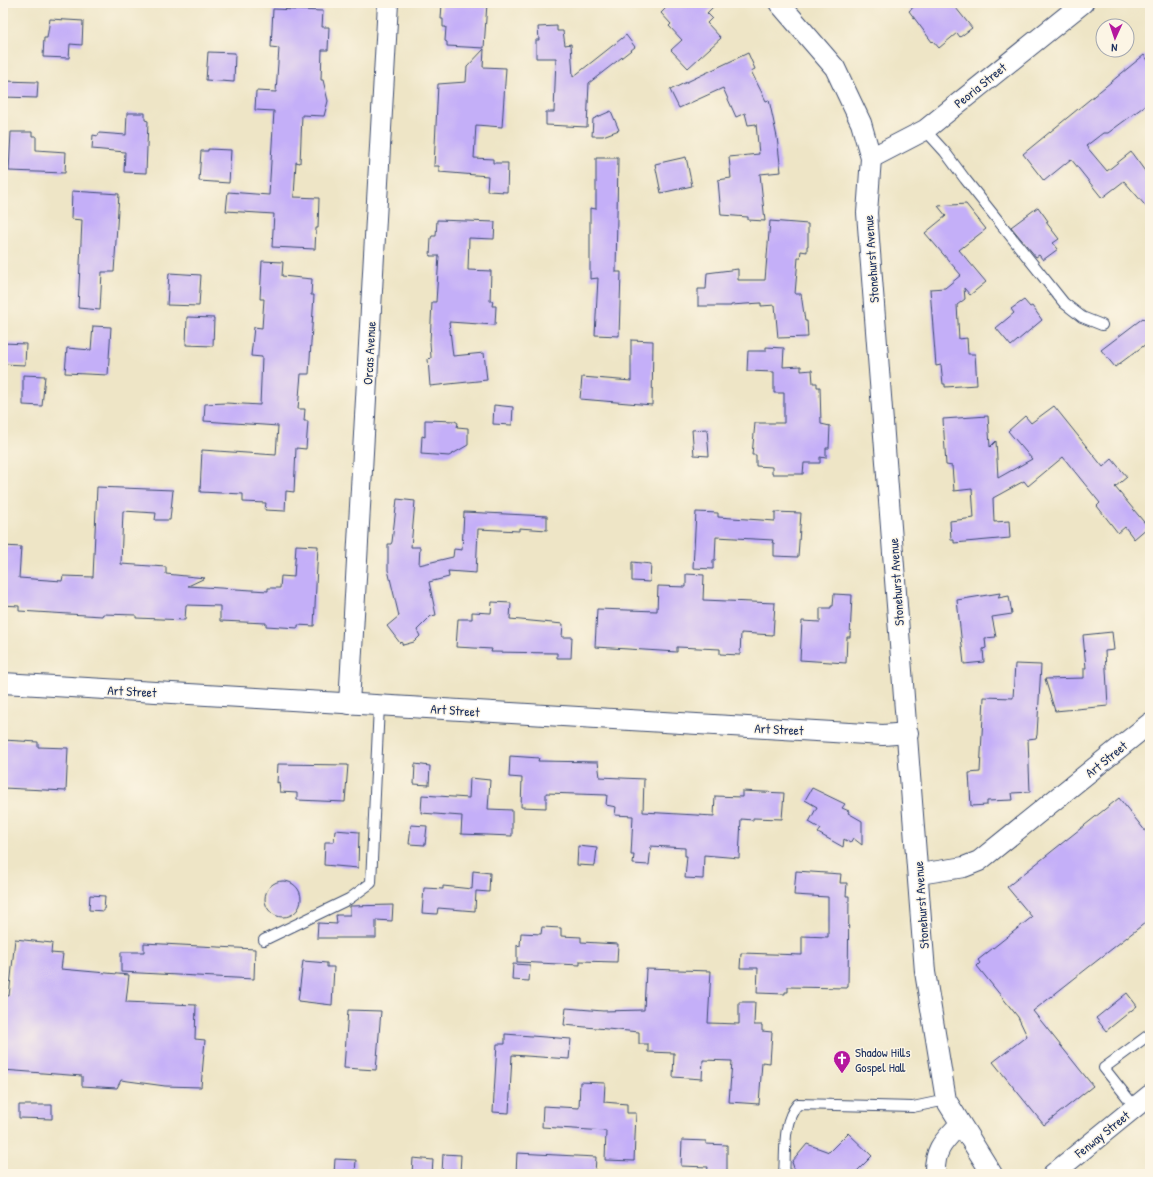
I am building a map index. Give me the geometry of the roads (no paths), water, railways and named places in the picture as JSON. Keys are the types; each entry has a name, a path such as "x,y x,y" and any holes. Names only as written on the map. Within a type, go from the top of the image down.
{"street":[{"name":"Orcas Avenue","path":"349,704 388,3"},
{"name":"Stonehurst Avenue","path":"779,3 835,68 861,123 872,158 867,213 919,874 925,972 946,1100 992,1174"},
{"name":"Peoria Street","path":"872,158 925,130 1083,3"},
{"name":"Art Street","path":"3,683 875,735 908,733"},
{"name":"Art Street","path":"919,874 964,868 979,861 1150,723"},
{"name":"Fenway Street","path":"1053,1174 1143,1101"},
{"path":"936,1174 935,1162 940,1146 960,1124"}],"lane":[{"path":"925,130 945,152 1064,303 1082,317 1102,325"},
{"path":"264,940 349,898 371,883 379,705"},
{"path":"1143,1101 1104,1068 1150,1034"},
{"path":"784,1174 787,1126 792,1110 798,1104 913,1107 946,1100"}],"place":[{"name":"Shadow Hills Gospel Hall","path":"842,1074"}]}
